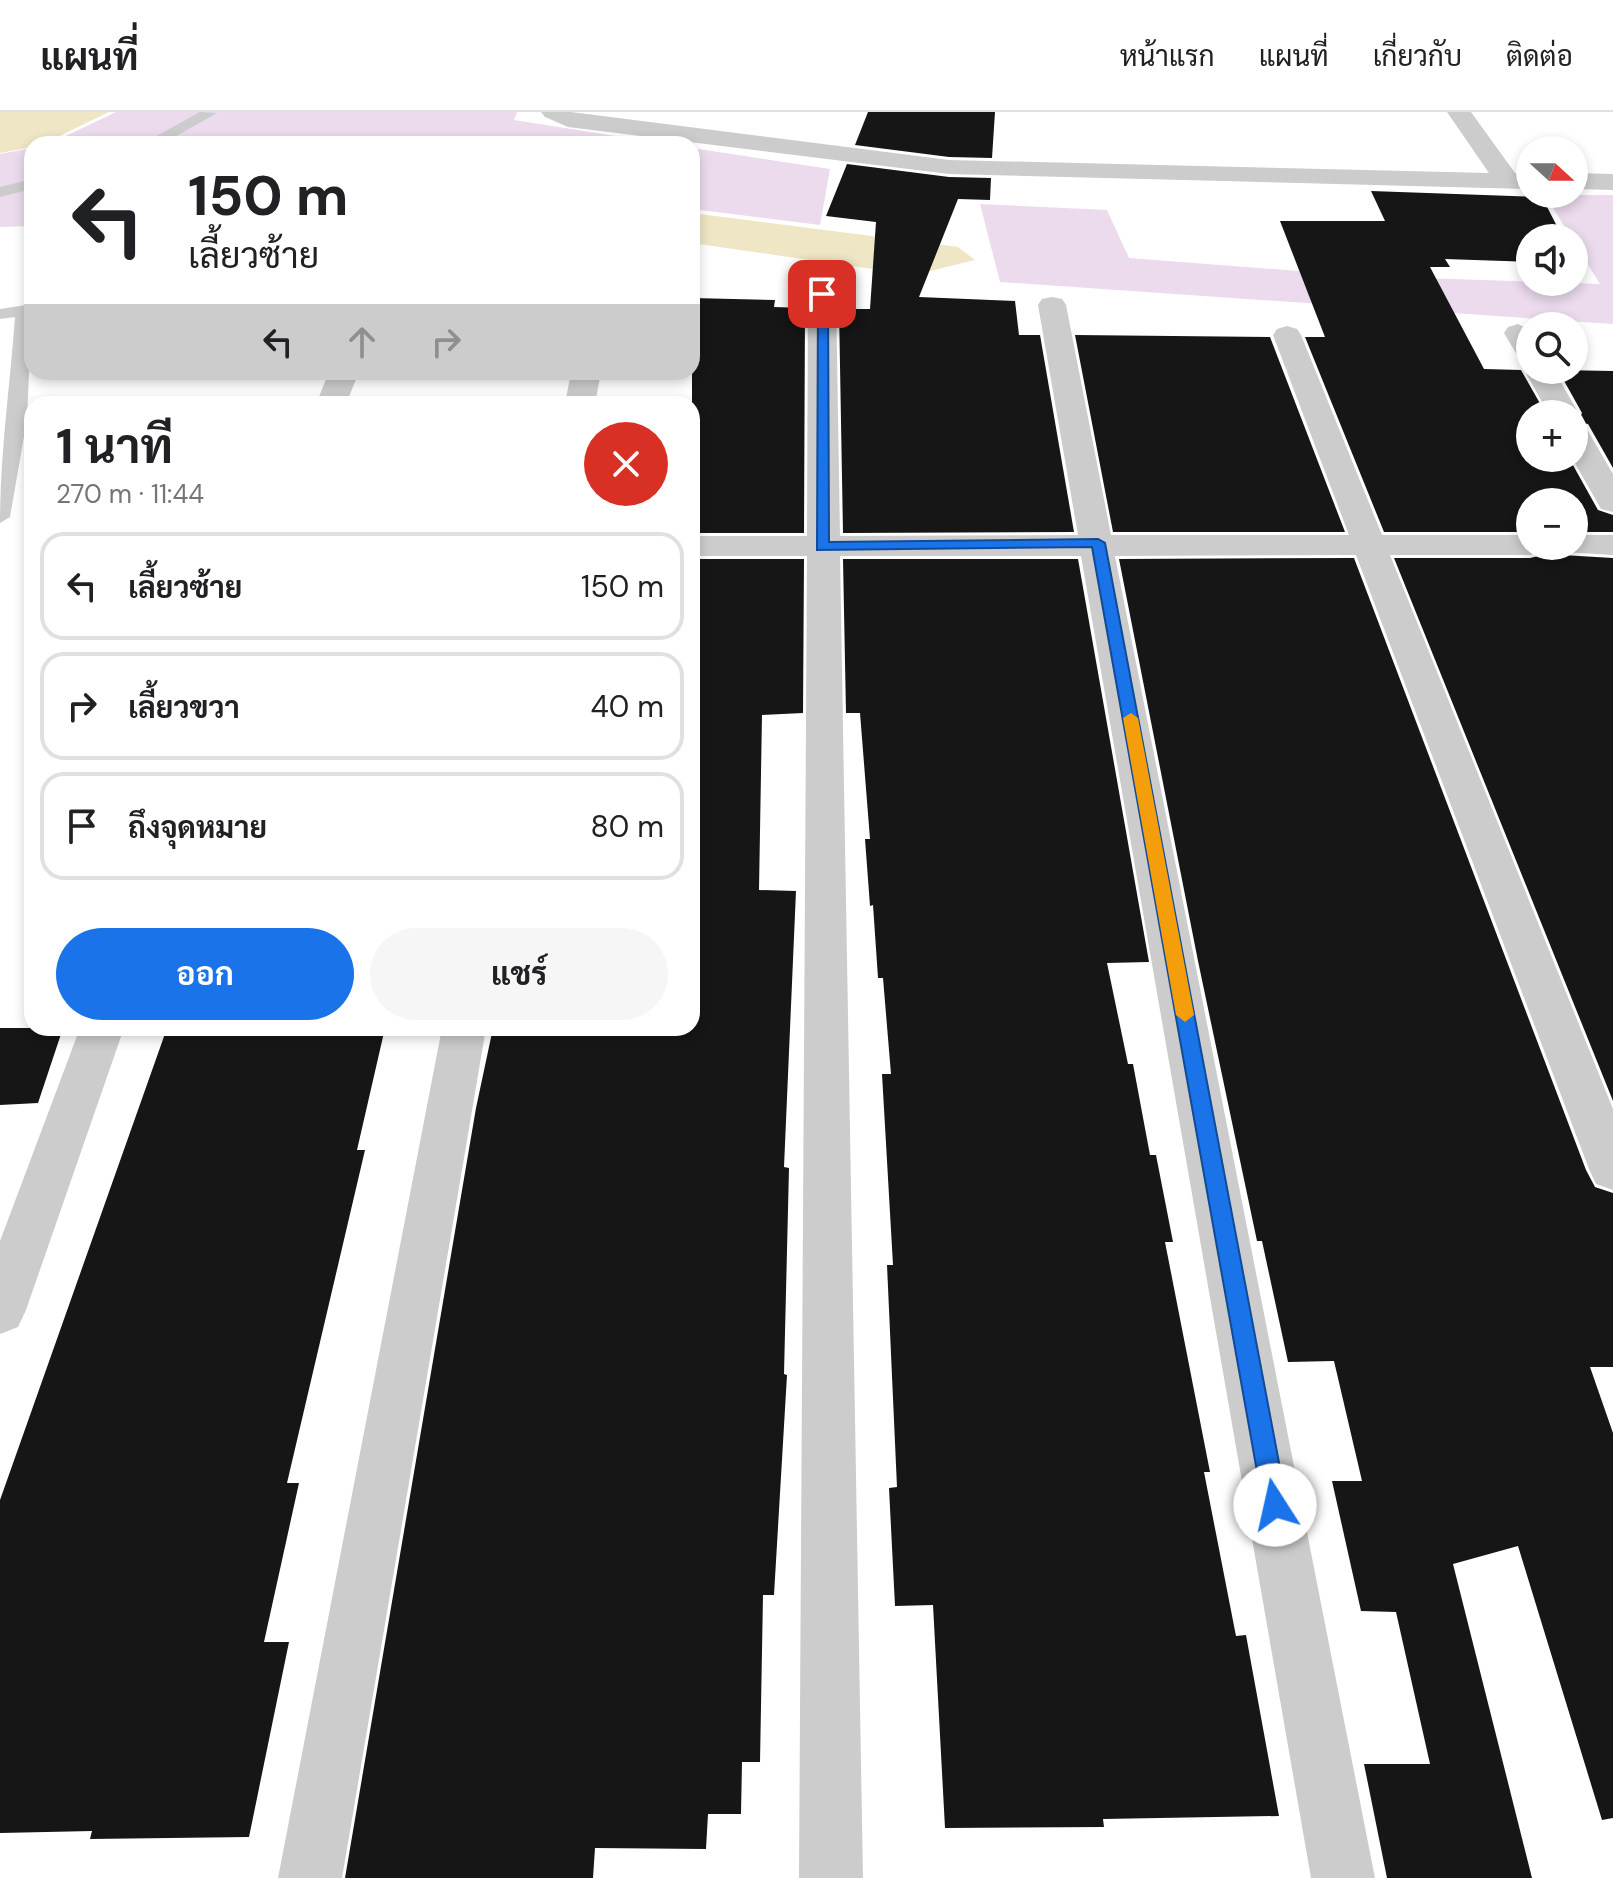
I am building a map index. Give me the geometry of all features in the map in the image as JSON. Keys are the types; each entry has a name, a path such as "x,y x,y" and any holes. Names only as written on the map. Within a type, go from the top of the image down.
{"street":[{"path":"553,112 568,120 694,136"},
{"path":"1459,112 1516,178"},
{"path":"700,137 949,167 1516,181"},
{"path":"1588,181 1613,182"},
{"path":"822,294 831,1878"},
{"path":"1052,305 1343,1878"},
{"path":"1287,335 1613,1169"},
{"path":"1588,458 1613,502"},
{"path":"700,546 1098,543 1516,545"},
{"path":"1588,545 1613,545"},
{"path":"0,1310 99,1036"},
{"path":"310,1878 463,1036"}],"lane":[{"path":"165,136 210,113"},
{"path":"0,192 24,186"},
{"path":"0,314 24,310"},
{"path":"0,517 17,419 24,349"}],"shaded area":[{"path":"0,112 109,112 60,136 24,136 24,148 0,153"},
{"path":"116,112 517,112 514,120 616,136 66,136"},
{"path":"700,149 830,169 820,225 700,210"},
{"path":"24,150 24,226 0,227 0,154"},
{"path":"1588,195 1613,195 1613,324 1588,322 1588,312 1516,312 1516,317 1000,282 980,204 1107,210 1129,258 1364,276 1516,281 1516,296 1588,296 1588,284 1600,284 1588,265 1588,224 1563,224 1553,208 1588,208"},
{"path":"700,214 958,247 975,260 914,275 700,244"}],"building":[{"path":"868,112 995,112 992,158 949,157 855,145"},
{"path":"847,164 949,177 991,178 990,200 958,199 919,297 1015,301 1019,335 1040,335 1074,532 843,533 839,309 870,309 876,222 826,216"},
{"path":"1371,191 1516,196 1516,208 1548,208 1556,224 1516,224 1516,262 1445,259 1450,267 1430,267 1484,369 1516,370 1516,384 1529,384 1538,400 1516,400 1516,472 1577,472 1586,488 1516,488 1516,532 1384,532 1305,337 1325,337 1280,221 1385,221"},
{"path":"700,298 775,300 774,307 805,308 804,533 700,533 700,396 692,396 692,380 700,380"},
{"path":"1075,335 1270,337 1345,532 1113,532"},
{"path":"1588,371 1613,371 1613,468 1588,424 1588,400 1575,400 1566,384 1588,384"},
{"path":"1588,492 1598,510 1613,515 1613,532 1588,532"},
{"path":"1354,558 1586,1170 1595,1187 1613,1193 1613,1367 1590,1367 1613,1433 1613,1818 1602,1820 1518,1546 1453,1564 1532,1878 1387,1878 1364,1764 1430,1764 1396,1612 1361,1611 1332,1481 1362,1481 1334,1361 1288,1362 1262,1241 1257,1241 1198,961 1119,559"},
{"path":"1394,558 1613,558 1613,1101"},
{"path":"700,559 804,559 803,713 762,715 759,890 796,891 784,1167 789,1168 784,1374 787,1375 774,1595 763,1595 760,1762 742,1762 741,1814 708,1814 706,1849 595,1848 593,1878 345,1878 476,1108 491,1036 700,1036"},
{"path":"843,559 1078,559 1149,962 1107,963 1128,1064 1133,1064 1150,1155 1156,1155 1173,1242 1165,1242 1210,1472 1204,1472 1236,1636 1246,1635 1279,1816 1103,1819 1104,1827 945,1828 933,1605 895,1606 889,1488 897,1487 887,1265 893,1265 882,1074 891,1074 883,978 878,978 873,905 870,906 865,839 870,839 860,713 846,713"},
{"path":"0,1028 24,1028 24,1036 60,1036 38,1103 0,1105"},
{"path":"164,1036 383,1036 357,1150 365,1150 287,1483 299,1483 264,1642 289,1642 249,1837 90,1839 92,1831 0,1833 0,1500"}],"slow traffic":[{"path":"1131,718 1185,1015"}],"route":[{"path":"822,294 822,547 1098,543 1275,1505"}]}
